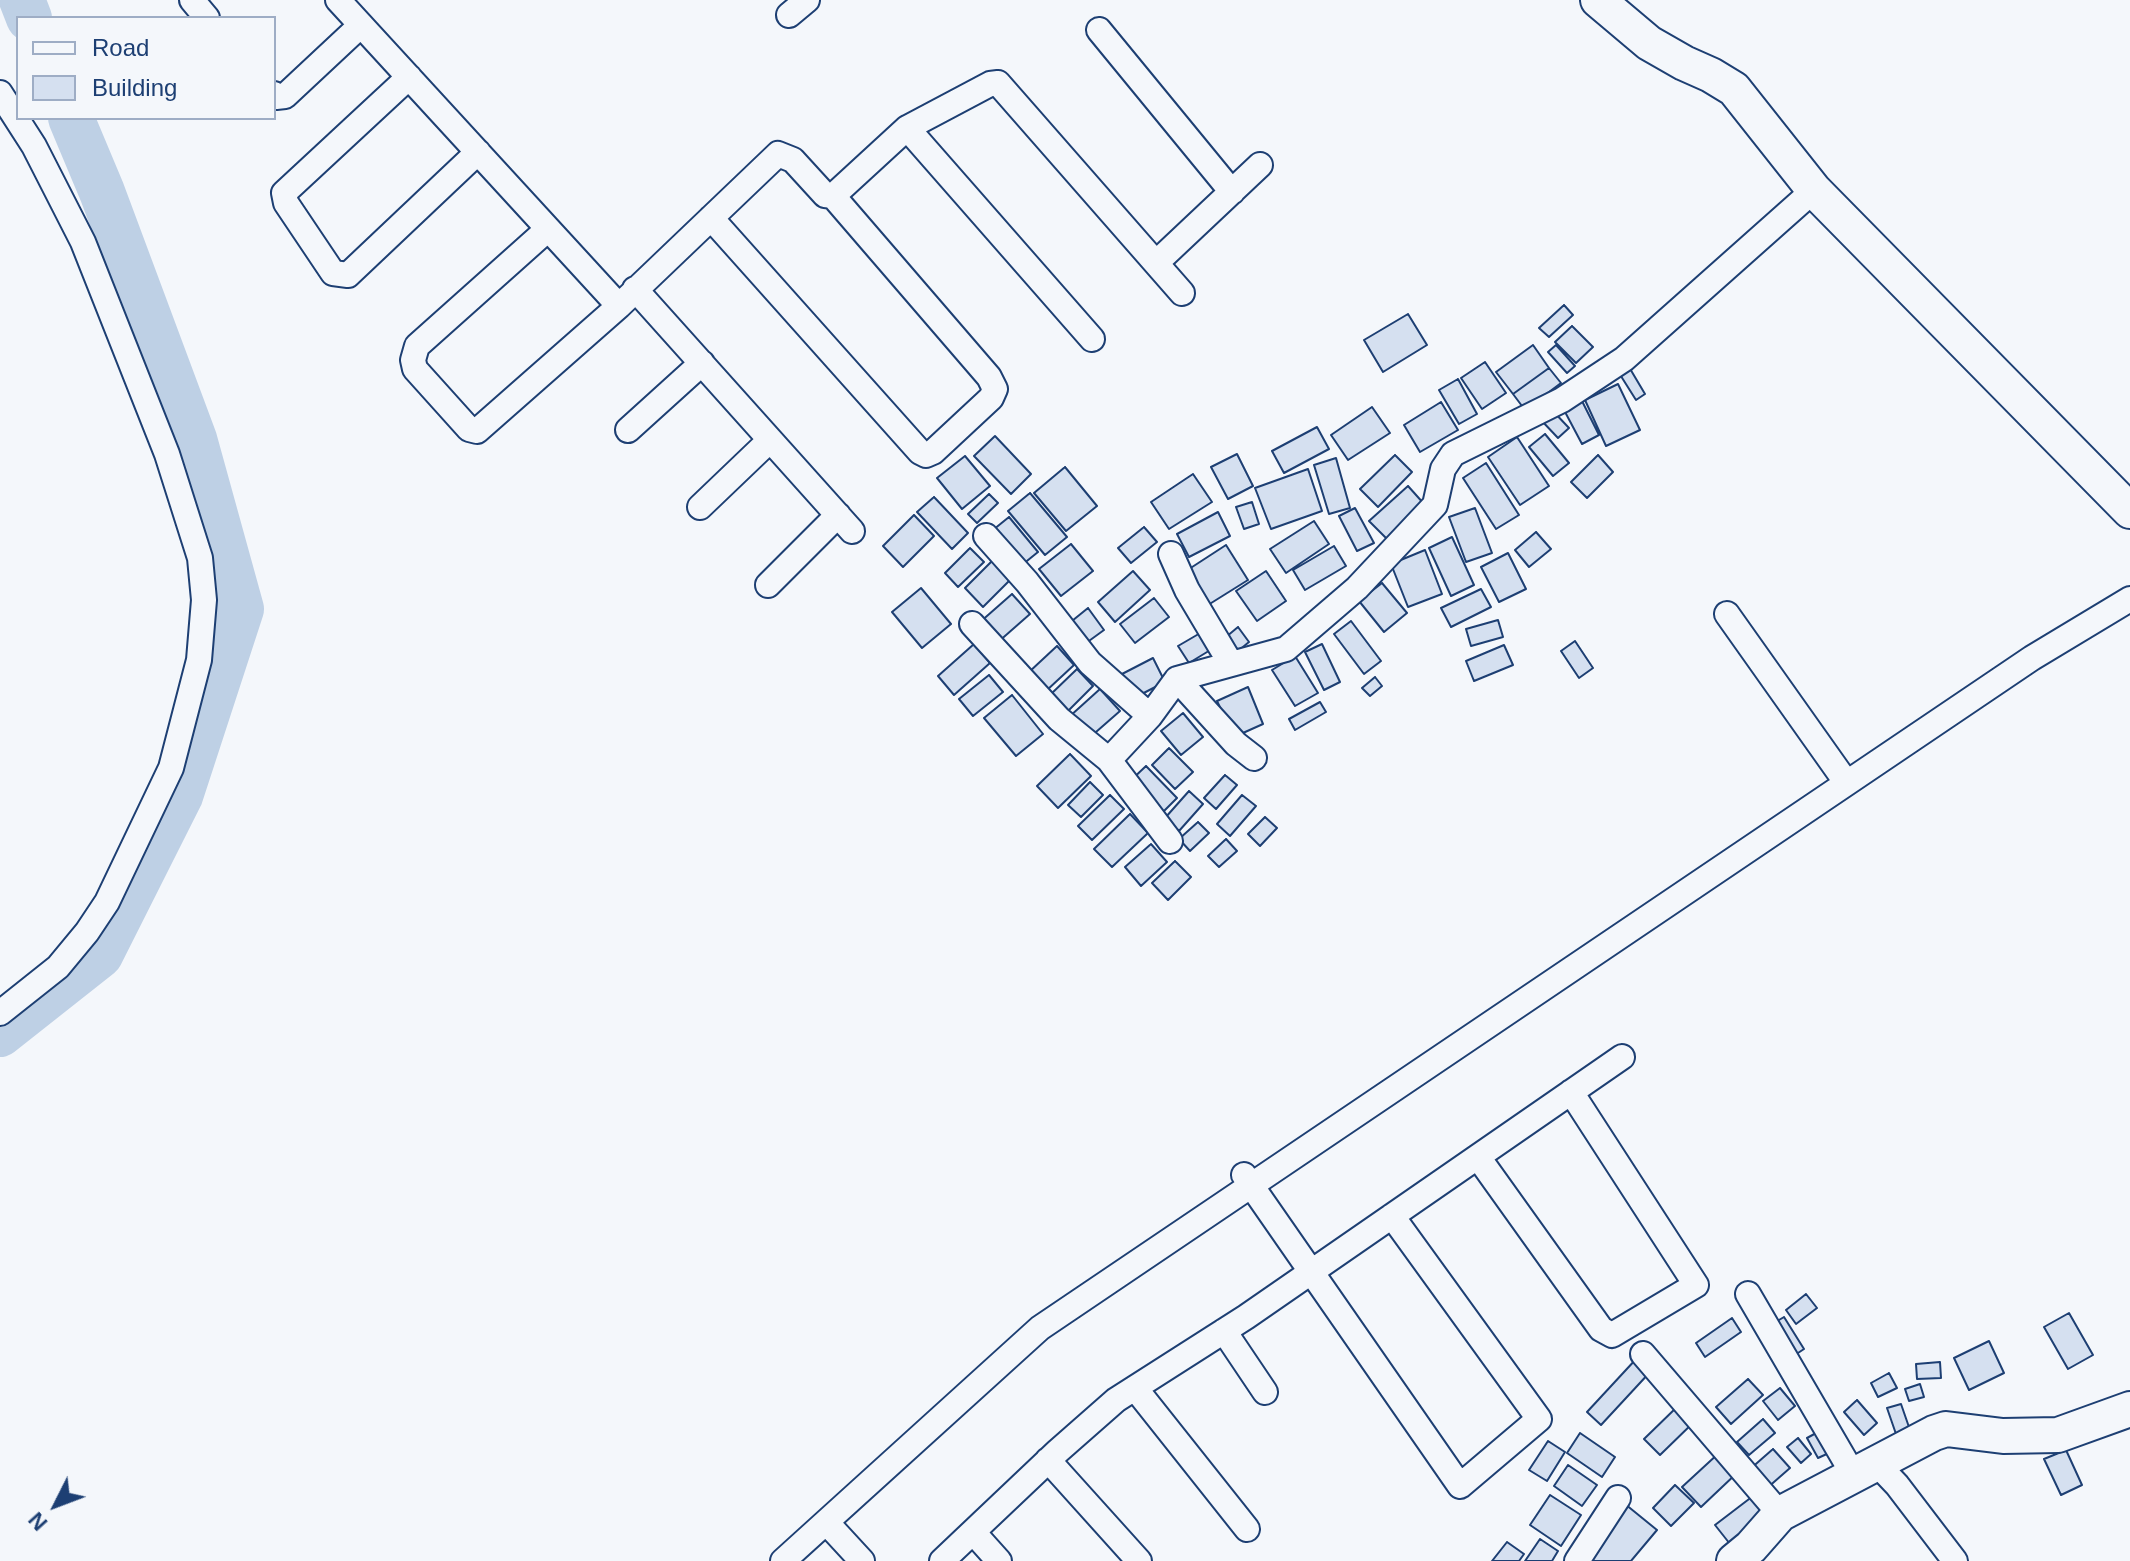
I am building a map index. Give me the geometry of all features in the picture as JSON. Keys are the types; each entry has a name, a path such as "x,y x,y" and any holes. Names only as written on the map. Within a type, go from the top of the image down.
{"street":[{"path":"192,0 205,16"},
{"path":"338,0 548,229 702,363 845,523 768,585"},
{"path":"1598,0 1649,43 1734,89 1814,190 2130,511"},
{"path":"276,97 285,96 361,25"},
{"path":"1099,30 1232,192"},
{"path":"409,77 284,193 286,203 333,273 348,275 478,152"},
{"path":"833,196 907,128 990,84 998,83 1182,293"},
{"path":"0,93 16,118"},
{"path":"0,1013 58,967 107,902 171,768 199,660 204,600 200,558 167,454 83,242 17,120"},
{"path":"907,128 1092,339"},
{"path":"548,229 417,346 413,360 415,369 469,429 477,431 627,298 778,154 793,160 825,195 833,196 989,377 995,389 991,398 933,452 926,455 920,452 711,218"},
{"path":"1156,263 1260,165"},
{"path":"1109,760 1150,716 1177,679 1286,649 1357,588 1435,505 1443,469 1453,454 1562,400 1624,359 1814,190"},
{"path":"628,430 702,363"},
{"path":"700,507 770,440"},
{"path":"986,536 1027,582 1090,663 1150,716"},
{"path":"1171,554 1187,590 1231,664"},
{"path":"783,1561 1040,1328 1247,1180 2032,658 2130,599"},
{"path":"1727,614 1846,782"},
{"path":"972,624 1059,719 1109,760 1170,841"},
{"path":"1177,679 1236,744 1254,758"},
{"path":"942,1561 1116,1400 1310,1273 1622,1057"},
{"path":"1478,1157 1601,1329 1612,1335 1696,1285 1571,1092"},
{"path":"1247,1180 1460,1486 1539,1419 1392,1216"},
{"path":"1748,1294 1865,1469 1897,1485 1955,1561"},
{"path":"1224,1331 1265,1392"},
{"path":"1643,1354 1780,1514"},
{"path":"1135,1388 1247,1529"},
{"path":"1734,1561 1780,1514 1934,1433 1946,1429 1979,1435 2058,1435 2130,1409"},
{"path":"1048,1460 1139,1561"},
{"path":"1577,1561 1618,1498"},
{"path":"827,1523 862,1561"},
{"path":"973,1532 999,1561"}],"building":[{"path":"1564,305 1573,315 1549,337 1539,328"},
{"path":"1408,314 1427,345 1383,372 1364,340"},
{"path":"1572,326 1593,347 1576,363 1555,342"},
{"path":"1533,345 1549,368 1513,394 1496,372"},
{"path":"1556,345 1575,366 1567,373 1548,352"},
{"path":"1485,362 1506,393 1482,409 1461,378"},
{"path":"1629,367 1645,394 1636,400 1619,373"},
{"path":"1549,368 1561,383 1525,410 1513,394"},
{"path":"1458,379 1477,414 1459,424 1439,390"},
{"path":"1618,384 1640,430 1606,446 1585,400"},
{"path":"1582,401 1599,435 1582,444 1564,410"},
{"path":"1441,402 1458,430 1420,452 1404,425"},
{"path":"1372,407 1390,433 1348,460 1331,435"},
{"path":"1552,410 1569,428 1558,438 1541,420"},
{"path":"1317,427 1329,449 1284,473 1272,451"},
{"path":"1545,434 1569,463 1553,476 1529,447"},
{"path":"995,436 1031,474 1011,494 974,456"},
{"path":"1517,437 1549,486 1520,505 1488,457"},
{"path":"1237,454 1253,486 1228,499 1211,467"},
{"path":"1395,455 1412,472 1378,507 1360,489"},
{"path":"1598,455 1613,472 1587,498 1571,482"},
{"path":"965,456 990,486 962,509 937,478"},
{"path":"1336,458 1350,508 1329,514 1314,465"},
{"path":"1486,463 1519,515 1496,529 1463,478"},
{"path":"1065,467 1097,506 1066,531 1034,493"},
{"path":"1308,469 1322,511 1271,529 1255,488"},
{"path":"1193,474 1212,502 1169,529 1151,502"},
{"path":"1408,486 1425,505 1388,540 1369,521"},
{"path":"1030,493 1067,537 1045,555 1008,511"},
{"path":"989,494 998,503 977,523 968,514"},
{"path":"934,497 968,533 952,549 917,512"},
{"path":"1252,502 1259,524 1244,529 1236,507"},
{"path":"1355,508 1374,543 1357,551 1339,516"},
{"path":"1475,508 1492,553 1466,562 1449,517"},
{"path":"1218,512 1230,536 1189,557 1177,534"},
{"path":"914,515 934,536 903,567 883,546"},
{"path":"1009,517 1038,552 1017,569 988,534"},
{"path":"1314,521 1329,544 1286,573 1270,549"},
{"path":"1144,527 1157,542 1131,563 1118,548"},
{"path":"1536,532 1551,549 1529,567 1515,550"},
{"path":"1452,537 1474,585 1451,596 1429,548"},
{"path":"1071,544 1093,571 1061,596 1039,569"},
{"path":"1226,545 1248,580 1208,605 1186,571"},
{"path":"1334,546 1346,566 1305,590 1293,570"},
{"path":"970,548 984,562 958,587 945,573"},
{"path":"1425,550 1442,594 1408,607 1391,564"},
{"path":"1508,553 1526,589 1499,602 1481,567"},
{"path":"992,561 1011,579 983,607 965,588"},
{"path":"1133,571 1150,590 1115,622 1098,602"},
{"path":"1266,571 1286,601 1257,621 1236,591"},
{"path":"1382,583 1407,613 1384,632 1359,601"},
{"path":"921,588 951,624 922,648 892,612"},
{"path":"1481,589 1491,607 1451,627 1441,608"},
{"path":"1012,594 1030,614 997,643 979,623"},
{"path":"1154,598 1169,617 1135,643 1120,624"},
{"path":"1088,608 1104,630 1082,646 1067,625"},
{"path":"1498,620 1503,637 1471,646 1466,629"},
{"path":"1351,621 1381,661 1364,674 1334,634"},
{"path":"1238,627 1249,642 1238,651 1226,637"},
{"path":"1202,632 1212,649 1189,663 1178,646"},
{"path":"1575,641 1593,668 1579,678 1561,651"},
{"path":"974,644 990,663 954,695 938,676"},
{"path":"1322,644 1340,682 1324,690 1305,652"},
{"path":"1504,645 1513,665 1474,681 1466,661"},
{"path":"1057,646 1074,665 1046,691 1028,673"},
{"path":"1295,656 1318,693 1295,706 1272,670"},
{"path":"1153,658 1165,682 1134,698 1122,674"},
{"path":"1077,669 1093,686 1067,712 1050,695"},
{"path":"989,675 1003,692 973,716 959,699"},
{"path":"1375,677 1382,686 1370,696 1362,688"},
{"path":"1248,687 1263,724 1234,737 1217,701"},
{"path":"1100,689 1120,711 1088,739 1069,717"},
{"path":"1012,695 1043,734 1016,756 984,718"},
{"path":"1320,702 1326,712 1295,730 1289,719"},
{"path":"1183,713 1203,737 1181,755 1161,731"},
{"path":"1169,748 1193,772 1175,789 1152,765"},
{"path":"1070,754 1091,776 1058,808 1037,786"},
{"path":"1146,766 1177,798 1159,816 1127,784"},
{"path":"1225,775 1237,785 1216,809 1204,798"},
{"path":"1090,782 1103,795 1081,817 1068,805"},
{"path":"1189,791 1203,804 1179,831 1165,818"},
{"path":"1110,795 1124,809 1092,840 1078,826"},
{"path":"1242,795 1256,806 1230,836 1217,824"},
{"path":"1130,814 1148,833 1112,867 1094,849"},
{"path":"1265,817 1277,828 1260,846 1248,834"},
{"path":"1198,822 1209,833 1190,851 1179,839"},
{"path":"1226,839 1237,851 1219,867 1208,856"},
{"path":"1151,844 1167,862 1141,886 1125,867"},
{"path":"1175,861 1191,877 1168,900 1152,883"},
{"path":"1806,1294 1817,1308 1796,1324 1786,1310"},
{"path":"2069,1313 2093,1355 2068,1369 2044,1327"},
{"path":"1784,1317 1804,1349 1795,1355 1774,1323"},
{"path":"1732,1318 1741,1332 1705,1357 1696,1343"},
{"path":"1989,1341 2004,1373 1969,1390 1954,1358"},
{"path":"1637,1358 1651,1371 1601,1425 1587,1412"},
{"path":"1940,1362 1941,1378 1917,1379 1916,1364"},
{"path":"1889,1373 1897,1388 1878,1397 1871,1383"},
{"path":"1748,1379 1763,1395 1731,1424 1716,1407"},
{"path":"1920,1384 1924,1397 1909,1401 1905,1389"},
{"path":"1780,1388 1795,1406 1778,1420 1763,1401"},
{"path":"1857,1400 1877,1423 1864,1435 1844,1412"},
{"path":"1680,1404 1696,1420 1660,1455 1644,1439"},
{"path":"1901,1404 1910,1430 1896,1434 1887,1408"},
{"path":"1763,1419 1775,1433 1749,1455 1737,1442"},
{"path":"1818,1432 1829,1453 1818,1458 1807,1438"},
{"path":"1580,1433 1615,1457 1602,1477 1567,1453"},
{"path":"1798,1438 1811,1454 1801,1463 1787,1447"},
{"path":"1548,1441 1565,1452 1547,1481 1529,1470"},
{"path":"1773,1449 1790,1468 1766,1489 1749,1470"},
{"path":"2066,1450 2082,1485 2061,1495 2044,1459"},
{"path":"1720,1452 1739,1471 1701,1507 1682,1487"},
{"path":"1568,1465 1597,1485 1582,1506 1554,1486"},
{"path":"1675,1485 1694,1503 1671,1526 1653,1508"},
{"path":"1550,1495 1581,1515 1561,1546 1530,1525"},
{"path":"1753,1496 1768,1515 1730,1544 1715,1525"},
{"path":"1625,1504 1657,1530 1631,1561 1594,1561 1585,1554"},
{"path":"1540,1539 1558,1551 1552,1561 1525,1561"},
{"path":"1507,1542 1524,1554 1519,1561 1492,1561"}],"waterway":[{"path":"22,0 28,16"},
{"path":"0,1034 100,955 180,796 241,609 194,439 102,192 72,120"}]}
